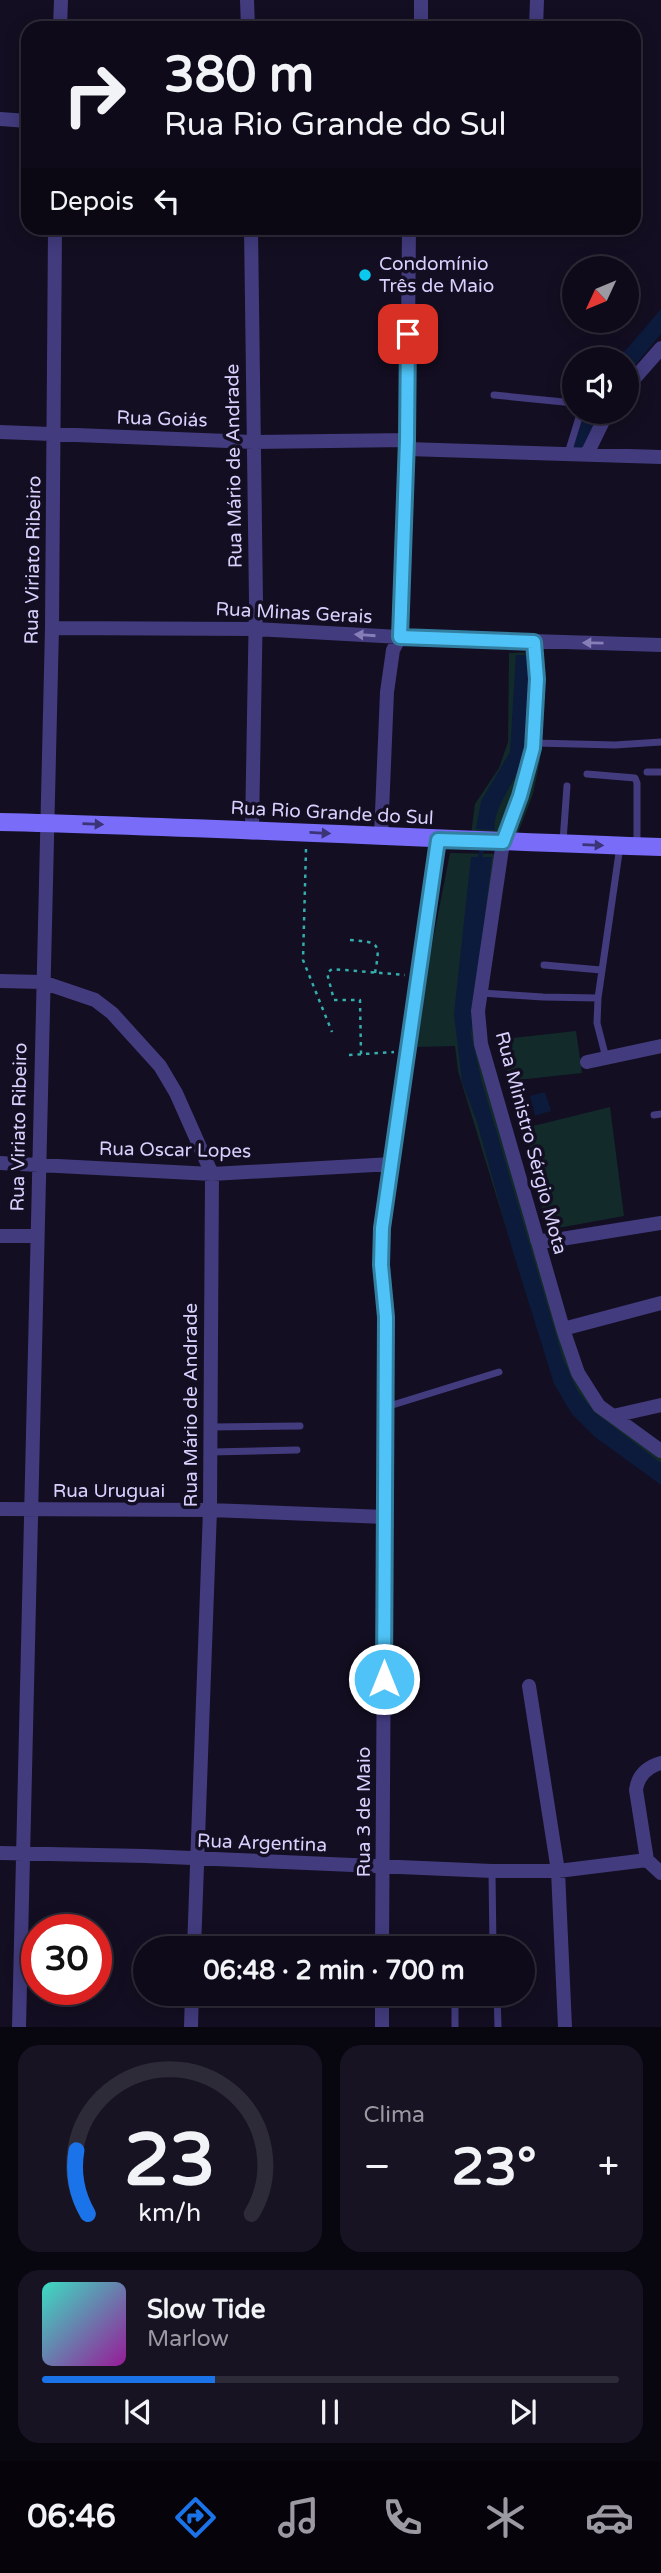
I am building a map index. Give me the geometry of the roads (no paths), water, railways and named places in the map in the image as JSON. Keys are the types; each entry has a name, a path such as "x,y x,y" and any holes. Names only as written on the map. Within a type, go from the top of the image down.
{"street":[{"path":"60,21 61,0"},
{"path":"247,0 248,21"},
{"path":"421,0 421,21"},
{"path":"536,21 537,0"},
{"path":"0,119 21,120"},
{"name":"Rua Viriato Ribeiro","path":"19,2027 52,628 55,235"},
{"name":"Rua Mário de Andrade","path":"251,235 255,628 252,830"},
{"path":"381,835 387,692 393,650 400,637 407,445 409,235"},
{"path":"639,373 661,348"},
{"path":"587,454 602,424"},
{"name":"Rua Goiás","path":"0,432 407,445 661,457"},
{"name":"Rua Minas Gerais","path":"52,628 255,628 400,637 661,645"},
{"name":"Rua Ministro Sérgio Mota","path":"534,642 537,679 534,743 520,796 502,842 478,1011 481,1044 578,1373 599,1406 661,1451"},
{"name":"Rua Rio Grande do Sul","path":"0,822 661,847"},
{"name":"Rua 3 de Maio","path":"382,1936 386,1317 381,1265 382,1228 438,840"},
{"name":"Rua Mário de Andrade","path":"0,981 42,982 95,1000 112,1013 160,1066 176,1093 212,1174 210,1510 194,1936"},
{"path":"587,1062 661,1046"},
{"name":"Rua Oscar Lopes","path":"0,1163 212,1174 392,1164"},
{"path":"537,1240 549,1241 661,1223"},
{"path":"0,1236 36,1236"},
{"path":"563,1329 661,1303"},
{"path":"613,1416 661,1405"},
{"name":"Rua Uruguai","path":"0,1509 210,1510 385,1517"},
{"path":"529,1686 558,1871 565,2027"},
{"path":"661,1763 642,1773 636,1790 647,1860 661,1873"},
{"name":"Rua Argentina","path":"0,1853 145,1856 492,1871 558,1871 647,1860"},
{"path":"191,2027 192,2006"},
{"path":"382,2006 382,2027"}],"lane":[{"path":"494,395 562,402"},
{"path":"568,453 577,424"},
{"path":"534,743 615,745 661,742"},
{"path":"647,772 661,772"},
{"path":"587,774 635,778 638,783 629,846 601,970 597,1023 606,1058"},
{"path":"562,844 567,786"},
{"path":"544,965 601,970"},
{"path":"481,993 542,998 598,998"},
{"path":"385,1408 499,1372"},
{"path":"211,1427 300,1426"},
{"path":"211,1452 298,1450"},
{"path":"492,1871 493,1936"},
{"path":"455,2006 455,2027"},
{"path":"497,2006 498,2027"}],"water":[{"path":"661,309 661,334 639,361 639,347 628,347"},
{"path":"580,424 596,424 585,449 572,448"},
{"path":"516,655 530,655 530,721 526,747 520,768 497,814 495,830 476,829 481,801 510,752"},
{"path":"471,857 492,857 471,1034 481,1079 563,1359 577,1390 594,1412 661,1463 661,1485 595,1437 572,1414 554,1384 510,1242 477,1122 462,1082 454,1014"},
{"path":"545,1092 551,1111 535,1116 530,1096"}],"waterway":[{"path":"479,862 483,843"}],"place":[{"name":"Condomínio Três de Maio","path":"365,275"}]}
